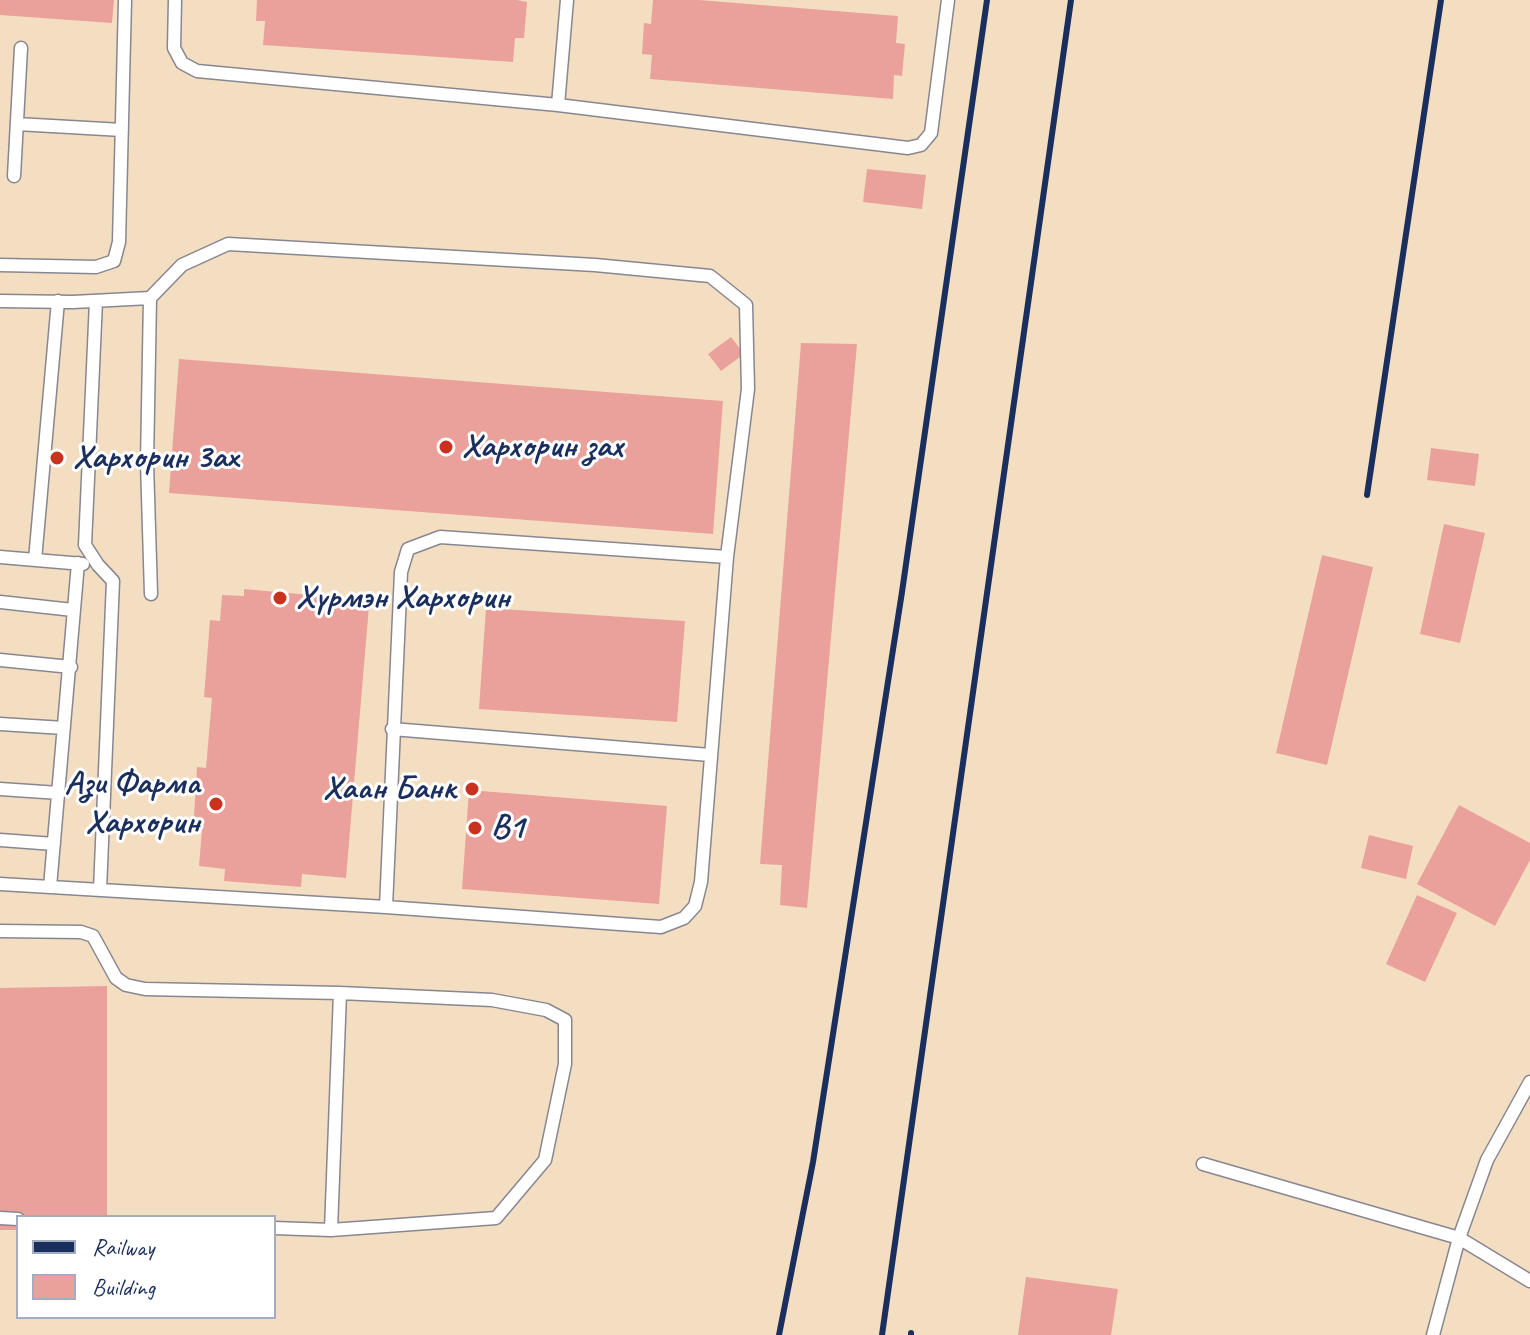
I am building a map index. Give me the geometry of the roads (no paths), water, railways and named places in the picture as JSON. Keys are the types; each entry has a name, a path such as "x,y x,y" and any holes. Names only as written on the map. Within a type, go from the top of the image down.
{"lane":[{"path":"0,265 96,267 114,261 119,242 125,0"},
{"path":"175,0 174,48 182,63 197,71 558,105 908,148 921,145 931,133 948,0"},
{"path":"558,105 567,0"},
{"path":"14,176 21,48"},
{"path":"17,124 122,130"},
{"path":"0,301 150,298 182,265 228,244 595,265 710,276 746,305 748,389 727,557 701,882 695,906 684,918 661,927 0,884"},
{"path":"150,298 147,463 151,594"},
{"path":"35,560 58,301"},
{"path":"96,301 85,545 113,581 100,890"},
{"path":"386,907 401,572 408,549 440,537 727,557"},
{"path":"0,557 98,565"},
{"path":"50,887 78,563"},
{"path":"0,602 73,610"},
{"path":"0,660 71,667"},
{"path":"0,724 64,728"},
{"path":"392,729 710,755"},
{"path":"0,789 59,793"},
{"path":"0,840 54,844"},
{"path":"0,931 81,932 93,936 116,978 126,985 145,989 492,1000 546,1010 565,1020 565,1064 545,1160 496,1218 331,1230 276,1228"},
{"path":"331,1230 340,993"},
{"path":"1433,1335 1459,1238 1487,1160 1530,1082"},
{"path":"1203,1164 1459,1238 1530,1281"}],"railway":[{"path":"779,1335 813,1162 902,592 987,0"},
{"path":"882,1335 1071,0"},
{"path":"1367,495 1441,0"}],"place":[{"name":"Хархорин зах","path":"446,447"},
{"name":"Хархорин 3ах","path":"57,458"},
{"name":"Хүрмэн Хархорин","path":"280,598"},
{"name":"Хаан Банк","path":"472,789"},
{"name":"Ази Фарма Хархорин","path":"216,804"},
{"name":"B1","path":"475,828"}]}
